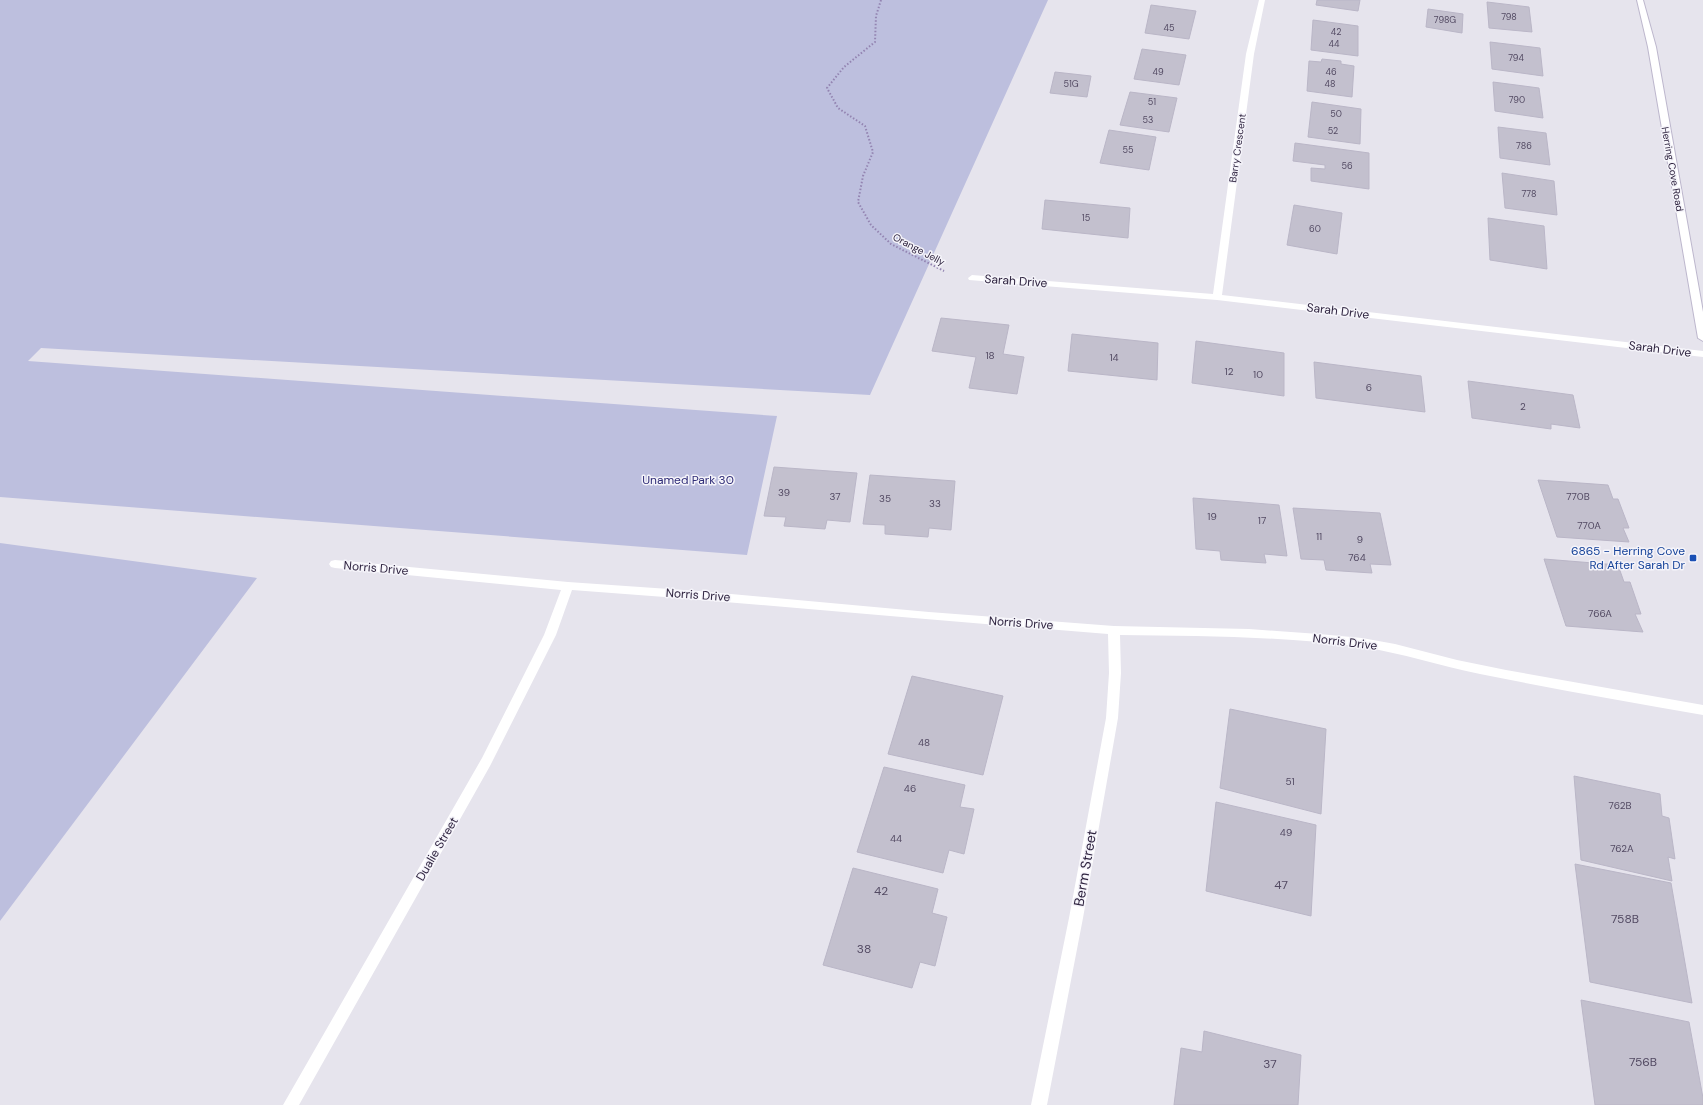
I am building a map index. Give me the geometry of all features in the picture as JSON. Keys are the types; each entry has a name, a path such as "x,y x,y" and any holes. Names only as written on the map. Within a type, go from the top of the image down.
{"street":[{"name":"Barry Crescent","path":"1217,297 1250,54 1262,0"},
{"name":"Herring Cove Road","path":"1640,0 1652,47 1703,338"},
{"name":"Sarah Drive","path":"972,278 1217,297 1703,354"},
{"name":"Norris Drive","path":"335,564 568,586 698,595 929,616 1114,630 1249,633 1319,638 1362,643 1395,649 1458,665 1506,675 1703,710"},
{"name":"Dualie Street","path":"291,1105 486,762 550,635 568,586"},
{"name":"Berm Street","path":"1039,1105 1076,918 1112,718 1115,673 1114,630"}],"path":[{"name":"Orange Jelly","path":"881,0 876,16 875,42 844,67 827,88 838,108 865,126 874,152 863,176 858,202 871,225 891,244 918,259 953,275 972,278"}],"green space":[{"name":"Unamed Park 30","path":"0,0 1048,0 870,395 41,348 28,361 777,416 747,555 0,497"},
{"path":"0,543 257,578 0,921"}],"building":[{"path":"1317,0 1360,0 1358,11 1316,5"},
{"path":"1487,2 1529,7 1532,32 1489,28"},
{"path":"1151,5 1196,11 1189,39 1145,33"},
{"path":"1428,9 1463,14 1462,33 1426,27"},
{"path":"1313,20 1358,26 1358,56 1311,50"},
{"path":"1490,42 1540,48 1543,76 1492,69"},
{"path":"1142,49 1186,55 1179,85 1134,79"},
{"path":"1322,59 1341,61 1341,64 1354,66 1352,97 1307,91 1309,61 1321,62"},
{"path":"1055,72 1091,76 1087,97 1050,93"},
{"path":"1493,82 1539,88 1543,118 1495,111"},
{"path":"1130,92 1177,98 1169,132 1120,125"},
{"path":"1312,102 1361,109 1360,144 1308,137"},
{"path":"1498,127 1546,133 1550,165 1500,158"},
{"path":"1109,130 1156,137 1149,170 1100,163"},
{"path":"1295,143 1369,153 1369,189 1311,181 1311,168 1325,169 1325,165 1293,161"},
{"path":"1502,173 1554,181 1557,215 1505,208"},
{"path":"1045,200 1130,208 1128,238 1042,229"},
{"path":"1294,205 1342,213 1337,254 1287,245"},
{"path":"1488,218 1544,226 1547,269 1490,260"},
{"path":"941,318 1009,325 1003,354 1024,357 1017,394 969,388 976,357 932,351"},
{"path":"1072,334 1158,343 1157,380 1068,371"},
{"path":"1196,341 1284,353 1284,396 1192,383"},
{"path":"1314,362 1421,376 1425,412 1316,398"},
{"path":"1468,381 1573,395 1580,428 1551,424 1551,429 1472,418"},
{"path":"774,467 857,473 850,522 827,520 825,529 784,526 786,517 764,516"},
{"path":"870,475 955,481 951,530 929,528 928,537 885,534 885,525 863,524"},
{"path":"1538,480 1608,485 1613,499 1618,499 1629,528 1623,528 1629,542 1557,537"},
{"path":"1193,498 1279,505 1287,556 1264,554 1266,563 1221,560 1220,551 1196,549"},
{"path":"1293,508 1380,513 1391,565 1370,564 1372,573 1326,570 1324,560 1301,559"},
{"path":"1544,559 1618,565 1624,582 1630,582 1641,614 1635,614 1643,632 1566,626"},
{"path":"912,676 1003,696 983,775 888,754"},
{"path":"1230,709 1326,729 1321,814 1220,788"},
{"path":"884,767 965,785 960,807 974,809 964,854 949,850 943,873 857,852"},
{"path":"1574,776 1660,794 1662,816 1669,818 1675,859 1668,857 1672,881 1581,860"},
{"path":"1216,802 1316,825 1311,916 1206,891"},
{"path":"1575,864 1671,883 1692,1003 1590,982"},
{"path":"853,868 938,889 932,913 947,917 935,966 920,962 912,988 823,965"},
{"path":"1581,1000 1689,1022 1703,1105 1595,1105"},
{"path":"1204,1031 1301,1055 1298,1105 1174,1105 1181,1048 1202,1052"}],"place":[{"name":"6865 - Herring Cove Rd After Sarah Dr","path":"1693,558"}]}
